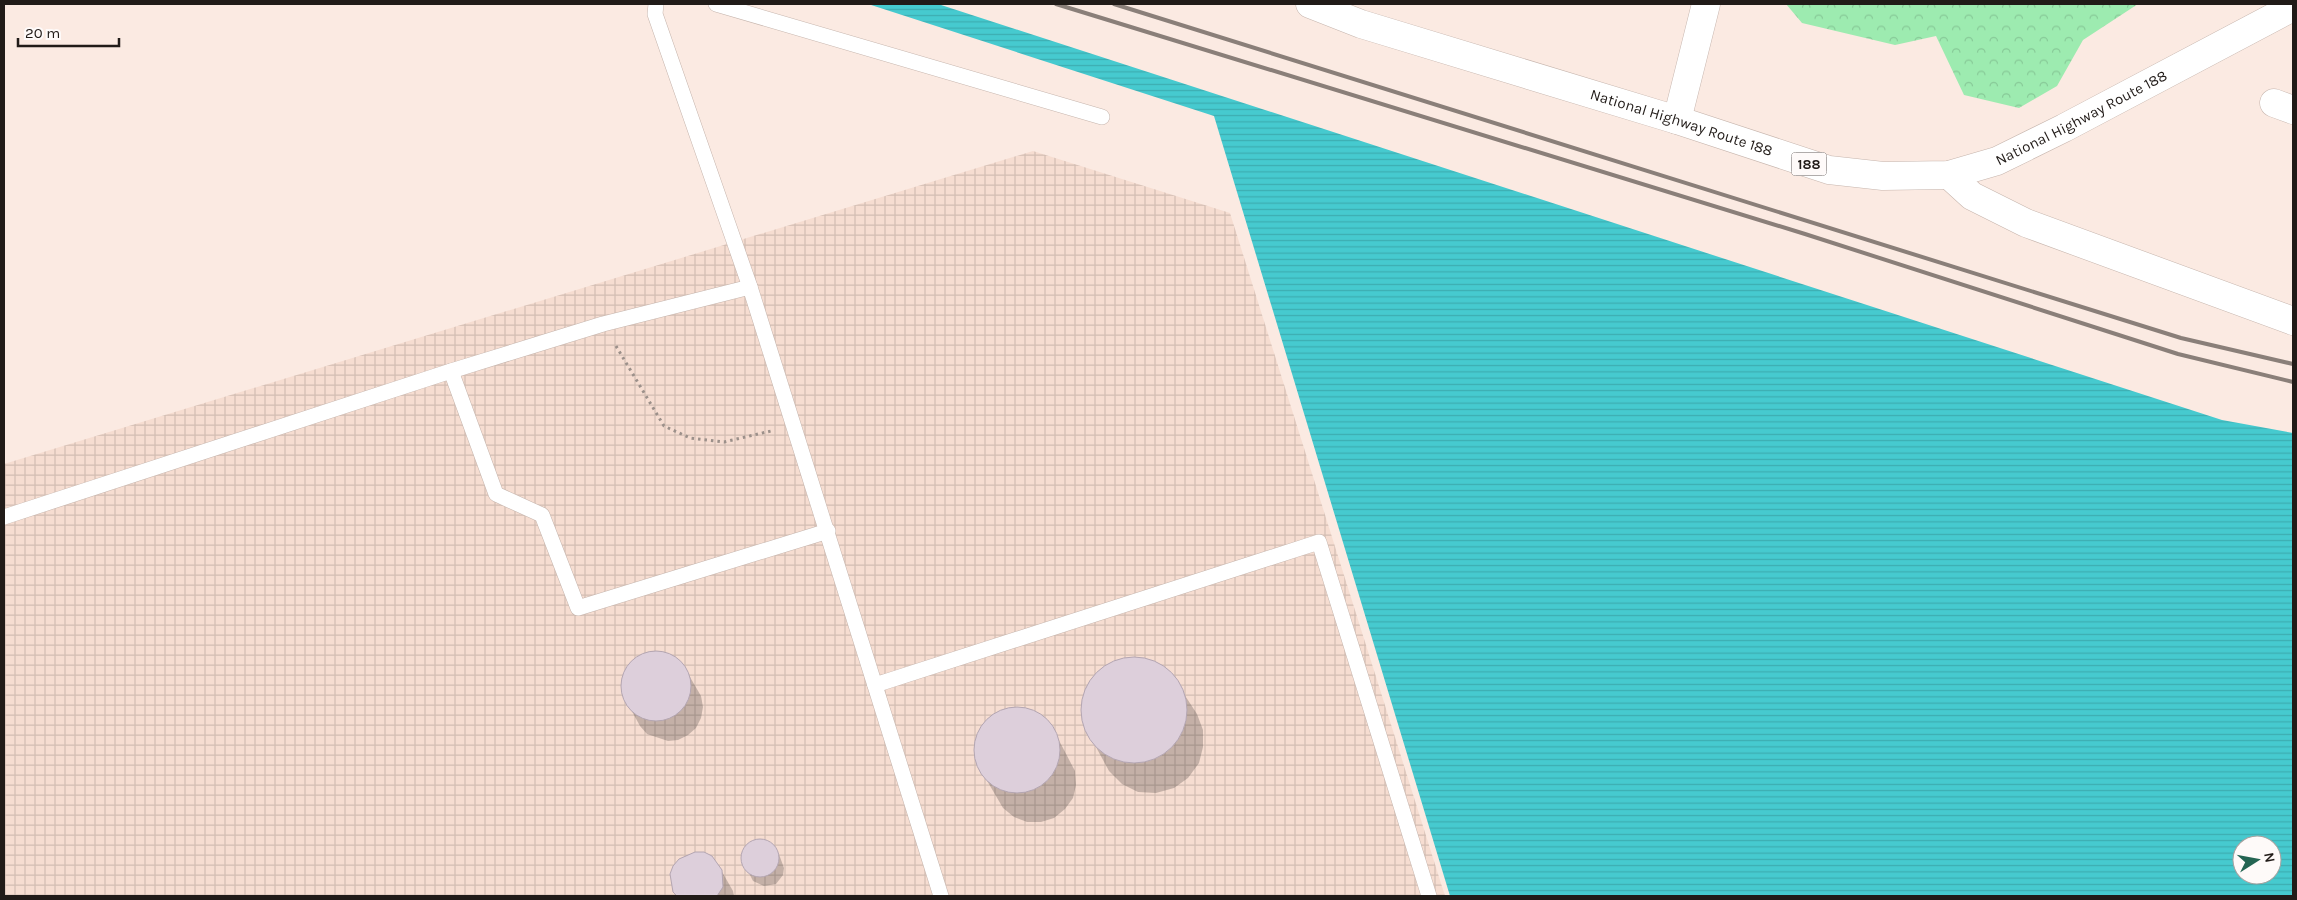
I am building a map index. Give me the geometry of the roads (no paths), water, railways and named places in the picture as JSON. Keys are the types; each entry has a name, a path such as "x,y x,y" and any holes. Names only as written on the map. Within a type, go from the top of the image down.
{"main road":[{"name":"National Highway Route 188","path":"1310,4 1362,24 1677,120 1829,170 1882,176 1949,174 1997,161 2064,128 2293,6"},
{"path":"1677,120 1706,4"},
{"path":"1949,174 1972,196 2026,223 2293,321"}],"lane":[{"path":"656,4 655,14 750,287 941,896"},
{"path":"716,4 1102,117"},
{"path":"4,517 451,371 603,324 750,287"},
{"path":"451,371 496,494 542,515 578,608 828,531"},
{"path":"875,685 1319,542 1429,896"}],"water":[{"path":"868,4 938,4 2222,420 2293,433 2293,896 1450,896 1214,116"}],"railway":[{"path":"1056,4 1805,234 2178,354 2293,382"},
{"path":"1114,4 2181,338 2293,364"}]}
